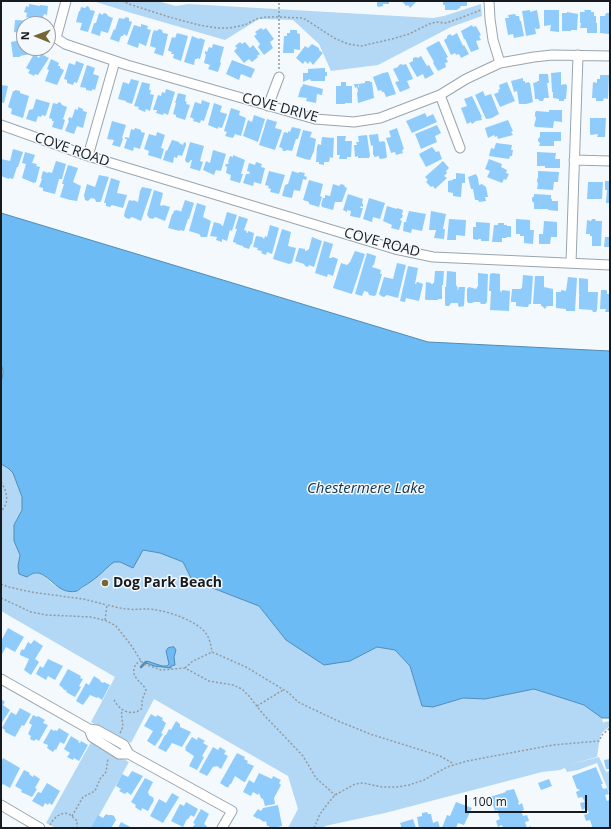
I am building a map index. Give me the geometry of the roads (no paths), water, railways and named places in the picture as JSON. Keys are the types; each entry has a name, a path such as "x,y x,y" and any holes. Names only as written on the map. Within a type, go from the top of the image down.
{"street":[{"name":"COVE DRIVE","path":"66,1 56,38 65,44 115,61 315,119 354,122 380,118 440,95 466,79 500,64 534,56 610,56"},
{"path":"489,1 493,40 500,64"},
{"path":"571,263 578,55"},
{"path":"88,156 115,61"},
{"path":"268,106 279,77"},
{"path":"440,95 460,148"},
{"name":"COVE ROAD","path":"1,125 88,156 395,249 433,257 610,265"},
{"path":"574,160 610,161"},
{"path":"1,680 89,729 97,730 117,741 124,745 129,754 232,811 222,828"},
{"path":"1,805 40,828"}],"water":[{"name":"Chestermere Lake","path":"1,213 428,342 610,351 610,718 602,718 584,705 534,689 485,699 463,698 433,707 422,706 410,666 395,650 377,647 350,661 324,665 286,640 259,606 192,580 183,562 160,553 143,550 133,568 120,562 114,562 97,577 77,591 62,589 39,573 34,573 27,577 19,574 18,566 20,555 14,541 14,525 22,510 22,497 13,473 1,464 1,381 3,369 1,365"},
{"path":"174,647 176,650 174,657 175,665 171,666 171,668 154,666 146,663 147,661 162,666 167,666 169,664 166,651 168,648"}],"waterway":[{"path":"141,667 146,662"}],"place":[{"name":"Dog Park Beach","path":"105,583"}]}
